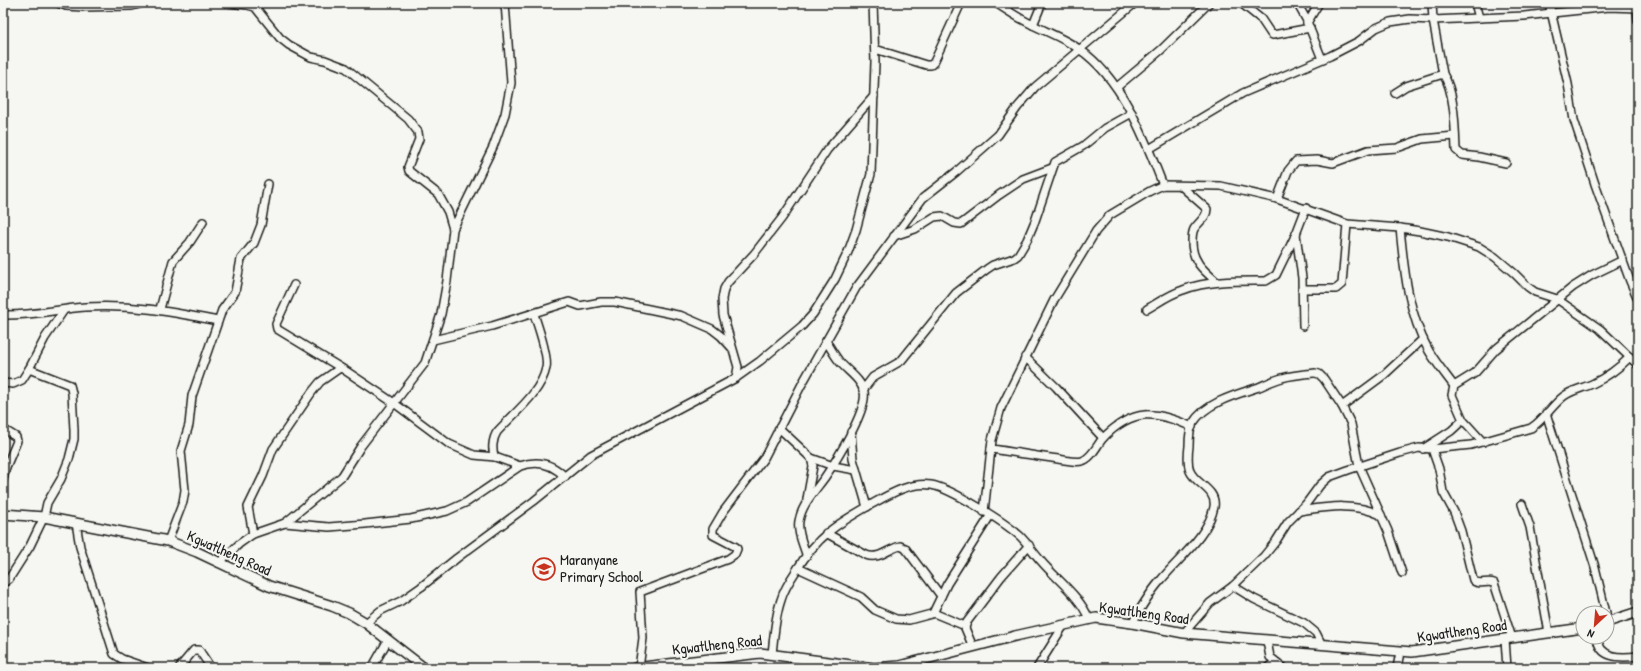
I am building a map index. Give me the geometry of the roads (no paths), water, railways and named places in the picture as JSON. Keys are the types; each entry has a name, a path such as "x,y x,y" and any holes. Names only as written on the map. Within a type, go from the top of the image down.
{"street":[{"path":"58,3 66,6 132,6 143,3"},
{"path":"227,3 247,4 255,7 280,38 289,45 311,56 330,61 346,68 408,119 418,132 419,139 408,168 409,171 438,194 448,212 453,229"},
{"path":"220,563 239,544 253,534 285,523 342,476 361,446 425,363 441,314 447,281 453,229 493,147 505,114 511,83 505,3"},
{"path":"366,623 380,611 400,601 421,587 598,451 638,432 736,378 760,361 802,326 813,314 835,279 848,252 856,230 871,174 875,49 873,3"},
{"path":"875,49 926,66 931,65 961,3"},
{"path":"996,3 1080,50 1117,87 1132,113 1149,149 1163,185"},
{"path":"1033,25 1042,3"},
{"path":"639,668 643,638 640,592 728,559 735,554 737,549 736,547 712,532 723,512 764,458 856,288 894,236 923,198 956,172 998,135 1017,108 1035,87 1135,3"},
{"path":"1117,87 1161,50 1209,3"},
{"path":"1241,3 1261,19 1273,35 1308,25 1319,3"},
{"path":"1297,3 1322,58"},
{"path":"1432,3 1433,20 1443,74 1447,81 1454,111 1456,150 1459,153 1506,162"},
{"path":"1475,3 1479,18"},
{"path":"1549,3 1568,84 1574,120 1595,184 1638,298"},
{"path":"1149,149 1243,93 1322,58 1359,40 1376,28 1390,22 1410,19 1433,20 1524,16 1609,7 1638,8 1638,20"},
{"path":"1395,93 1406,86 1443,74"},
{"path":"736,378 738,367 723,315 722,299 726,285 754,254 782,218 827,150 874,96"},
{"path":"863,390 873,377 901,361 956,293 993,265 1014,258 1018,255 1036,221 1049,184 1052,168 1059,159 1083,146 1105,128 1132,113"},
{"path":"1277,199 1288,171 1296,161 1317,160 1332,163 1368,150 1398,148 1422,140 1455,136"},
{"path":"894,236 915,229 934,218 942,216 954,223 960,224 999,194 1023,179 1052,168"},
{"path":"168,541 183,502 185,490 185,481 180,456 189,425 192,396 224,306 235,292 241,259 254,243 261,225 268,184"},
{"path":"984,512 991,449 1001,408 1054,300 1102,224 1110,215 1163,185 1221,186 1277,199 1306,208 1347,224 1400,228 1448,237 1479,247 1495,257 1535,292 1557,299 1600,329 1638,364"},
{"path":"1181,186 1207,209 1206,215 1194,230 1192,237 1193,255 1202,270 1217,282"},
{"path":"1147,309 1169,296 1183,290 1217,282 1266,281 1272,278 1276,275 1296,234 1306,208"},
{"path":"160,309 171,265 190,242 203,222"},
{"path":"1302,289 1336,289 1342,284 1347,224"},
{"path":"1400,228 1409,295 1415,321 1429,351 1454,386"},
{"path":"1296,234 1302,289 1303,326"},
{"path":"1483,442 1463,420 1452,395 1454,386 1475,373 1496,349 1557,299 1592,275 1623,260"},
{"path":"294,285 276,324 277,330 340,368 453,446 474,455 495,457 520,466"},
{"path":"433,340 492,326 534,314 568,302 580,306 601,302 615,302 670,312 698,322 721,336 733,350"},
{"path":"3,315 113,306 160,309 218,321"},
{"path":"3,383 18,383 22,380 45,338 64,310"},
{"path":"495,457 493,454 495,434 535,392 547,368 544,349 534,314"},
{"path":"1342,406 1384,375 1423,339"},
{"path":"806,502 832,466 851,432 864,402 863,390 859,382 838,360 826,341"},
{"path":"1025,357 1056,387 1103,438"},
{"path":"1184,633 1210,603 1233,586 1273,546 1288,522 1306,504 1320,485 1330,478 1359,466 1419,448 1432,449 1462,447 1531,428 1536,425 1565,395 1603,378 1620,367 1630,357"},
{"path":"253,534 248,506 263,476 273,449 320,382 340,368"},
{"path":"3,583 9,579 19,566 44,517 47,503 62,479 72,448 74,430 72,393 70,385 29,369"},
{"path":"1132,623 1160,580 1189,551 1202,532 1214,507 1214,502 1209,489 1196,479 1189,470 1188,458 1192,427 1198,417 1222,399 1282,378 1314,373 1324,379 1342,406 1351,424 1359,466 1381,515 1402,573"},
{"path":"1546,413 1595,567 1604,605"},
{"path":"991,449 1074,461 1088,458 1103,438 1135,416 1142,414 1169,418 1192,427"},
{"path":"1423,449 1451,431 1463,420"},
{"path":"3,428 16,437 17,441 6,466 3,480"},
{"path":"779,428 811,458 832,466 856,470"},
{"path":"851,432 853,459 867,507"},
{"path":"1432,449 1439,469 1444,492 1461,531 1473,580 1477,583 1492,581 1494,583 1509,639 1507,668"},
{"path":"806,554 800,536 799,522 806,502 812,472 811,458"},
{"path":"285,523 328,527 411,519 447,512 467,502 520,466 536,463 551,465 565,476"},
{"path":"772,654 780,602 785,588 806,554 826,533 867,507 909,486 921,484 933,485 959,496 1019,536 1052,574 1081,604 1089,619"},
{"path":"1522,504 1530,527 1548,633"},
{"path":"1299,511 1343,506 1369,509 1381,515"},
{"name":"Kgwatlheng Road","path":"3,514 44,517 168,541 269,586 332,606 366,623 424,668"},
{"path":"934,613 941,596 990,516"},
{"path":"76,523 80,547 114,654 122,659 148,668"},
{"path":"826,533 873,557 878,557 893,548 900,546 905,548 941,596"},
{"path":"965,626 1001,577 1028,545"},
{"path":"798,568 861,597 875,610 896,620 909,620 934,613 965,626 973,647"},
{"path":"1233,586 1254,599 1304,623 1316,632 1322,645"},
{"path":"1615,616 1638,612"},
{"name":"Kgwatlheng Road","path":"635,668 696,664 751,654 772,654 874,668 893,667 1089,619 1106,618 1184,633 1400,652 1425,652 1575,629"},
{"path":"1037,668 1064,626"},
{"path":"372,668 388,640"},
{"path":"1267,641 1270,657 1284,668"},
{"path":"1598,645 1599,648 1604,653 1611,655 1638,656"},
{"path":"179,668 196,649 199,650 211,668"},
{"path":"1397,668 1400,652"},
{"path":"1267,668 1275,662"}],"place":[{"name":"Maranyane Primary School","path":"544,569"}]}
